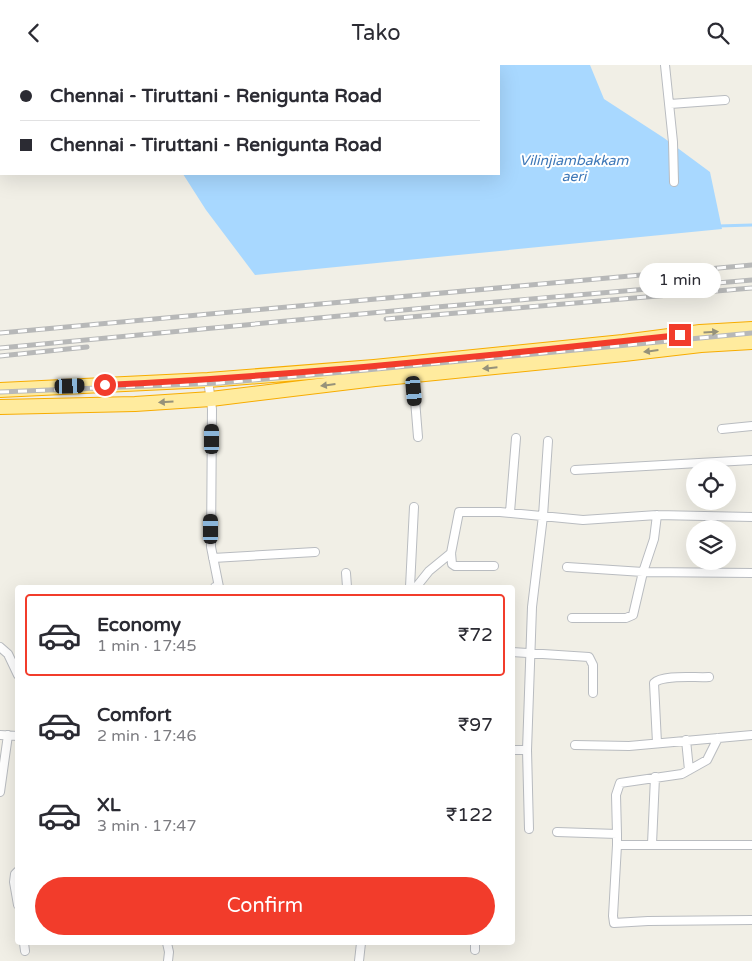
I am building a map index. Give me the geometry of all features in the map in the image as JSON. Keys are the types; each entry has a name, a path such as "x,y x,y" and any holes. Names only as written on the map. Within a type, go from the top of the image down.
{"highway":[{"path":"0,389 208,380 374,367 623,342 700,332 752,329"},
{"path":"0,407 135,404 211,399 413,375 701,345 752,342"}],"street":[{"path":"665,65 673,142 674,182"},
{"path":"670,104 724,100"},
{"path":"413,375 418,437"},
{"path":"208,380 211,399 211,547 219,585"},
{"path":"722,429 752,426"},
{"path":"510,513 516,438"},
{"path":"529,829 527,750 532,607 543,516 548,441"},
{"path":"575,470 752,460"},
{"path":"414,507 414,585"},
{"path":"494,566 455,566 451,562 459,512 510,513 583,520 657,515 752,517"},
{"path":"572,619 629,618 634,611 643,572 654,539 657,515"},
{"path":"213,558 315,551"},
{"path":"416,585 429,571 451,553"},
{"path":"567,567 643,572 752,573"},
{"path":"346,573 347,585"},
{"path":"0,647 8,654 15,669"},
{"path":"515,652 589,657 593,665 593,693"},
{"path":"657,743 654,683 664,678 709,677"},
{"path":"0,792 4,735"},
{"path":"575,745 629,746 752,735"},
{"path":"718,738 707,760 682,774 620,783 616,795 617,845 614,923 752,920"},
{"path":"686,740 688,770"},
{"path":"515,750 527,750"},
{"path":"652,844 655,777"},
{"path":"557,832 616,834"},
{"path":"617,845 752,845"},
{"path":"15,874 15,888"},
{"path":"24,945 25,951"},
{"path":"167,945 168,961"},
{"path":"359,961 361,945"}],"water":[{"name":"Vilinjiambakkam aeri","path":"500,65 590,65 604,99 664,138 710,172 722,229 255,275 206,210 184,175 500,175"}],"waterway":[{"path":"718,226 752,225"}],"railway":[{"path":"0,333 752,265"},
{"path":"0,348 425,308 752,280"},
{"path":"386,319 752,288"},
{"path":"0,392 220,383 752,333"},
{"path":"0,356 87,347"}],"route":[{"path":"105,385 208,380 374,367 680,335"}]}
